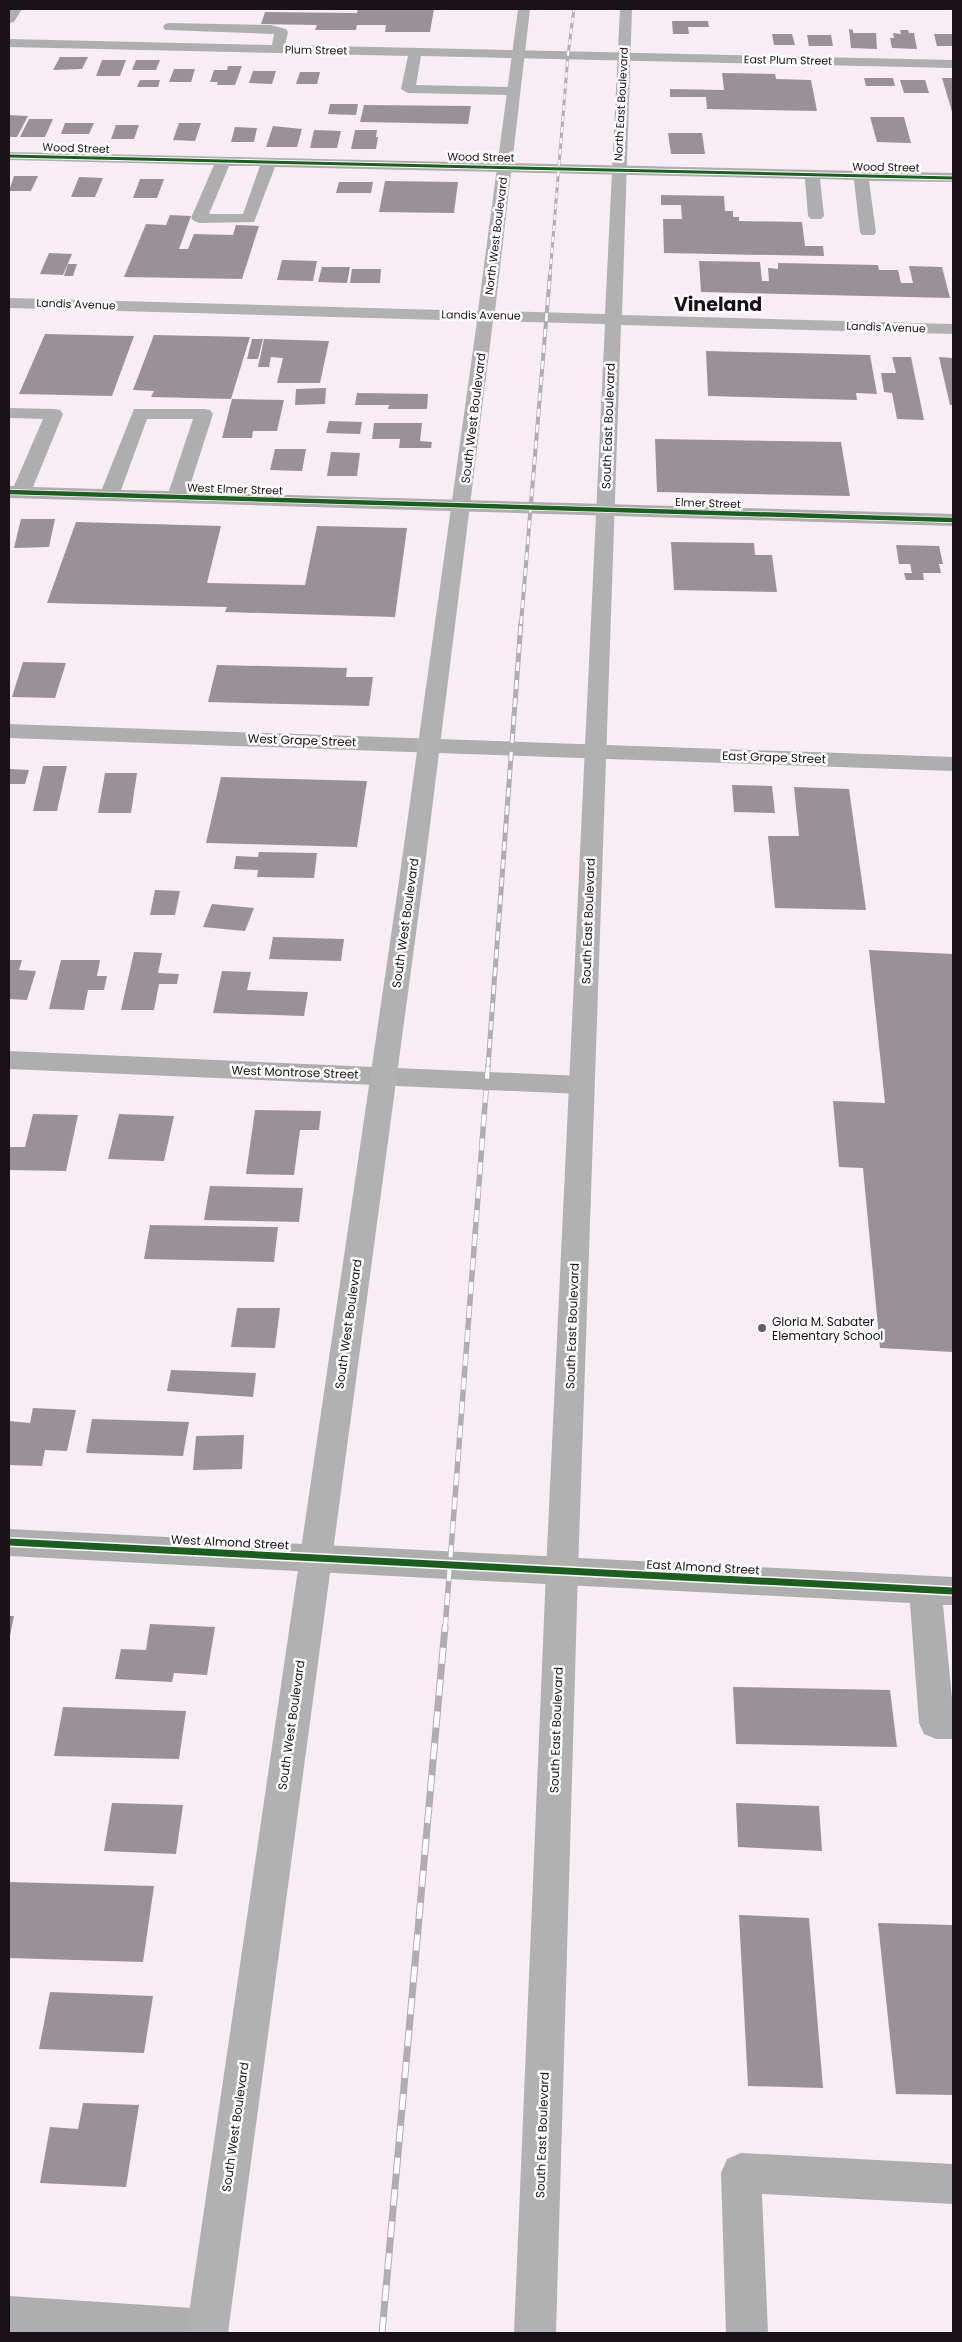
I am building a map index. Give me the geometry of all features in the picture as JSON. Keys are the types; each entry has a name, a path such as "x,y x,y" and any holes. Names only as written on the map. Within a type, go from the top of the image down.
{"main road":[{"name":"North West Boulevard","path":"486,315 524,9"},
{"name":"North East Boulevard","path":"612,318 626,9"},
{"name":"Landis Avenue","path":"9,303 953,328"},
{"name":"South West Boulevard","path":"207,2332 314,1558 430,744 486,315"},
{"name":"South East Boulevard","path":"535,2333 562,1571 612,318"}],"street":[{"path":"9,19 16,9"},
{"path":"161,47 173,21 270,29 281,32 278,49"},
{"name":"Plum Street","path":"9,43 624,57"},
{"path":"415,52 408,88 514,91"},
{"name":"East Plum Street","path":"624,57 953,64"},
{"name":"Wood Street","path":"9,156 953,178"},
{"path":"223,161 200,218 249,219 269,162"},
{"path":"812,175 816,216"},
{"path":"861,176 868,232"},
{"path":"9,413 54,414 15,492"},
{"path":"109,495 140,413 204,414 176,497"},
{"name":"West Elmer Street","path":"15,492 462,506"},
{"name":"Elmer Street","path":"462,506 953,520"},
{"name":"West Grape Street","path":"9,731 595,750"},
{"name":"East Grape Street","path":"595,750 953,764"},
{"name":"West Montrose Street","path":"9,1060 581,1085"},
{"name":"West Almond Street","path":"9,1542 451,1565"},
{"name":"East Almond Street","path":"451,1565 939,1590"},
{"path":"939,1590 936,1723 953,1724"},
{"path":"747,2333 740,2173 953,2184"},
{"path":"9,2317 207,2332"}],"building":[{"path":"358,9 434,9 430,32 385,32 386,25 357,25 356,30 315,30 317,25 261,24 265,12 357,13"},
{"path":"672,21 708,21 709,27 688,27 689,34 673,34"},
{"path":"849,29 853,30 853,33 876,33 877,49 851,48"},
{"path":"900,30 908,30 909,33 914,33 917,49 892,48 890,38 894,38 893,33 901,34"},
{"path":"772,34 792,34 795,45 774,45"},
{"path":"934,34 953,34 953,46 937,46"},
{"path":"807,35 831,35 833,46 809,46"},
{"path":"60,57 88,57 82,69 53,70"},
{"path":"102,60 126,60 120,76 96,76"},
{"path":"136,60 160,60 156,70 132,70"},
{"path":"228,66 242,66 235,85 217,85 218,82 210,82 214,70 227,70"},
{"path":"174,69 195,69 191,82 169,82"},
{"path":"253,71 276,71 272,84 249,83"},
{"path":"300,72 320,72 317,84 296,84"},
{"path":"722,73 775,74 776,79 811,80 817,111 707,109 706,97 670,97 670,89 724,90"},
{"path":"864,78 893,78 895,86 866,86"},
{"path":"942,78 953,78 953,115"},
{"path":"140,80 160,80 158,87 137,87"},
{"path":"900,80 925,80 929,93 904,93"},
{"path":"330,104 358,104 356,115 328,114"},
{"path":"364,105 471,106 468,124 360,122"},
{"path":"9,115 28,116 17,137 9,137"},
{"path":"870,117 904,117 911,143 877,142"},
{"path":"29,119 53,119 45,137 20,137"},
{"path":"65,123 94,123 89,134 61,134"},
{"path":"179,123 201,123 195,141 173,140"},
{"path":"116,125 139,125 134,139 111,139"},
{"path":"273,126 302,129 297,147 266,147"},
{"path":"235,127 257,128 254,142 231,142"},
{"path":"314,130 341,131 337,148 310,148"},
{"path":"355,130 377,130 376,149 351,149"},
{"path":"668,133 702,133 705,154 671,154"},
{"path":"14,176 38,176 31,191 9,191"},
{"path":"79,177 103,178 95,197 71,197"},
{"path":"140,179 164,179 157,198 133,198"},
{"path":"385,181 458,182 454,213 379,212"},
{"path":"339,182 373,182 371,193 336,193"},
{"path":"661,195 724,196 725,211 733,211 733,217 739,217 739,221 802,222 805,246 823,246 824,256 664,253 663,219 682,219 681,205 661,205"},
{"path":"170,215 191,216 179,249 188,249 194,234 233,235 236,225 259,226 242,279 124,277 146,224 166,225"},
{"path":"49,253 72,254 63,275 40,274"},
{"path":"282,260 317,261 313,281 277,280"},
{"path":"699,261 760,262 762,281 769,281 768,268 778,269 778,263 878,265 879,270 898,270 901,283 913,283 909,266 942,267 950,298 701,292"},
{"path":"68,264 77,264 73,276 64,276"},
{"path":"322,267 350,267 347,283 318,282"},
{"path":"352,269 381,269 380,283 350,283"},
{"path":"45,334 134,336 112,396 19,394"},
{"path":"154,335 250,337 231,399 151,397 154,391 133,390"},
{"path":"252,339 263,339 258,359 247,359"},
{"path":"264,339 329,341 320,383 277,383 283,358 271,357 269,367 258,367"},
{"path":"706,351 870,355 877,394 856,393 857,400 708,396"},
{"path":"892,357 911,357 924,420 897,419 892,393 884,392 881,373 896,373"},
{"path":"939,357 953,358 953,405 950,405"},
{"path":"326,388 325,404 295,405 296,389"},
{"path":"357,393 428,394 427,409 388,409 389,405 355,405"},
{"path":"232,399 284,400 277,431 253,431 252,438 222,438"},
{"path":"329,421 362,422 360,434 326,433"},
{"path":"374,423 422,423 420,441 432,442 431,448 399,448 400,439 372,439"},
{"path":"655,439 841,442 850,496 657,492"},
{"path":"275,449 306,449 302,471 270,470"},
{"path":"331,452 360,453 357,476 327,476"},
{"path":"21,519 55,519 49,547 14,548"},
{"path":"76,522 221,526 207,583 305,585 317,526 407,528 395,617 225,612 227,607 47,603"},
{"path":"671,542 754,543 755,555 772,555 777,592 674,590"},
{"path":"896,545 939,546 943,564 939,564 941,573 923,573 924,580 906,580 904,573 912,573 910,564 899,564"},
{"path":"23,662 66,663 55,698 12,697"},
{"path":"217,665 347,668 346,677 373,677 369,706 208,702"},
{"path":"43,766 67,766 57,811 33,811"},
{"path":"9,769 29,770 25,784 9,784"},
{"path":"105,773 137,773 131,813 98,813"},
{"path":"221,777 367,781 357,847 206,843"},
{"path":"732,785 772,786 775,813 734,812"},
{"path":"794,787 849,789 866,910 775,908 768,836 799,836"},
{"path":"259,852 317,853 314,878 257,877 258,870 234,869 236,856 258,857"},
{"path":"155,890 180,891 175,915 150,915"},
{"path":"212,904 254,908 245,931 203,927"},
{"path":"273,937 344,939 341,961 269,959"},
{"path":"869,950 953,954 953,1352 880,1348 863,1168 839,1167 833,1101 885,1103"},
{"path":"134,952 162,953 158,973 179,974 177,984 159,984 154,1010 121,1010"},
{"path":"9,960 22,960 19,970 36,971 27,1000 9,999"},
{"path":"61,960 100,960 97,976 107,976 104,990 88,990 84,1010 49,1009"},
{"path":"222,971 251,972 247,990 308,992 304,1016 213,1013"},
{"path":"255,1110 321,1111 319,1130 300,1130 294,1175 246,1174"},
{"path":"33,1114 78,1115 66,1171 9,1170 9,1147 25,1147"},
{"path":"119,1114 174,1116 164,1161 108,1159"},
{"path":"210,1186 303,1188 299,1222 204,1220"},
{"path":"150,1225 278,1227 274,1262 144,1259"},
{"path":"237,1308 280,1308 275,1348 231,1347"},
{"path":"171,1370 256,1373 253,1397 167,1391"},
{"path":"33,1408 76,1410 67,1451 45,1450 42,1466 9,1465 9,1421 30,1423"},
{"path":"92,1419 189,1422 183,1456 86,1453"},
{"path":"244,1435 242,1469 193,1470 196,1436"},
{"path":"9,1616 14,1616 10,1636 9,1636"},
{"path":"150,1624 215,1627 207,1675 174,1673 172,1682 115,1679 121,1649 146,1650"},
{"path":"733,1687 890,1690 897,1747 736,1744"},
{"path":"63,1707 186,1711 179,1759 54,1756"},
{"path":"112,1803 183,1805 176,1854 104,1851"},
{"path":"736,1803 819,1806 822,1851 738,1847"},
{"path":"9,1882 154,1886 143,1962 9,1958"},
{"path":"739,1915 809,1918 823,2088 748,2086"},
{"path":"878,1923 953,1925 953,2095 896,2094"},
{"path":"50,1992 153,1996 144,2053 39,2049"},
{"path":"83,2103 139,2105 126,2187 40,2183 50,2127 78,2129"}],"railway":[{"path":"550,275 568,55 574,9"},
{"path":"521,624 550,274"},
{"path":"488,1066 521,622"},
{"path":"445,1629 488,1065"},
{"path":"382,2333 445,1627"}],"cycle path":[{"path":"9,156 953,178"},
{"path":"9,492 953,520"},
{"path":"9,1542 953,1591"}],"place":[{"name":"Gloria M. Sabater Elementary School","path":"762,1328"}],"district":[{"name":"Vineland","path":"718,304"}]}
